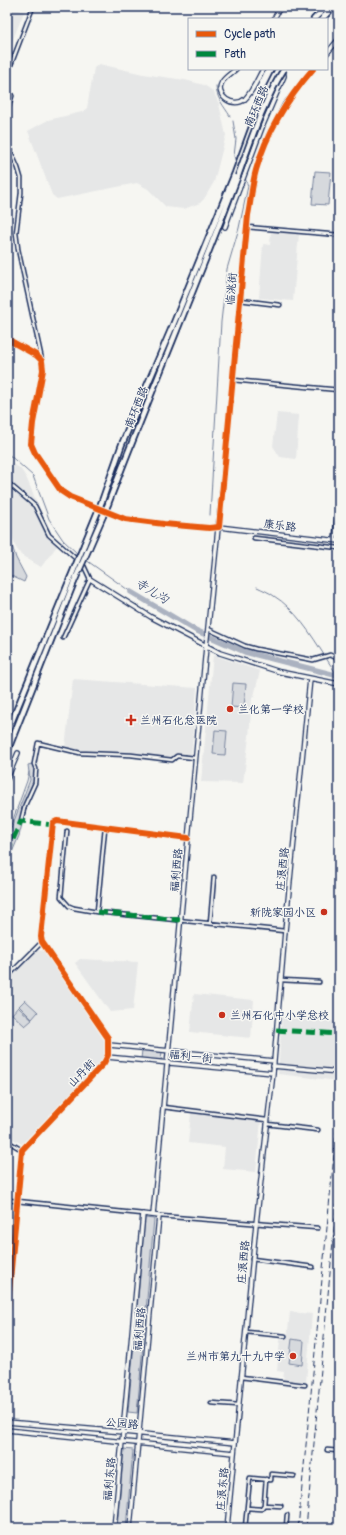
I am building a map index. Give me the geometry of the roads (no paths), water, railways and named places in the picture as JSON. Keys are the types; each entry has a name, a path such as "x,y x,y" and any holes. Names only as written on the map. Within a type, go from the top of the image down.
{"highway":[{"path":"315,18 326,7"},
{"path":"323,18 333,7"},
{"name":"南环西路","path":"7,752 74,582 108,504 178,327 236,174 260,105 278,70"},
{"name":"南环西路","path":"7,734 102,501 122,444 264,107 282,70"}],"street":[{"path":"7,74 33,7"},
{"path":"274,18 280,7"},
{"path":"328,52 339,39"},
{"path":"235,70 222,81 220,90 224,98 236,103 247,96 262,70"},
{"path":"225,227 248,164 284,76 283,70"},
{"name":"临洮街","path":"219,527 234,380 247,227 256,170 268,136 285,104 312,70"},
{"path":"7,88 12,96 7,112"},
{"path":"7,143 21,178 21,193 16,233 43,370 33,423 31,444 35,453 61,491 70,497 125,519 170,525 209,528 219,527"},
{"path":"247,227 339,235"},
{"path":"240,300 280,305"},
{"path":"7,339 36,354 42,360"},
{"path":"234,380 339,390"},
{"path":"7,482 35,506 49,535 84,566 90,579 135,608 206,646 248,663 310,679 339,684"},
{"path":"337,541 339,496"},
{"name":"康乐路","path":"219,527 337,541"},
{"name":"福利西路","path":"153,1215 195,758 219,527"},
{"path":"254,538 339,548"},
{"path":"63,638 90,579"},
{"path":"208,630 245,646 313,660 330,655 339,659"},
{"name":"庄浪西路","path":"234,1453 252,1259 273,1073 285,931 310,679"},
{"path":"21,821 25,805 35,783 36,769 34,764 38,743 80,752 131,755 172,760 177,756 195,758"},
{"path":"7,779 10,768 18,753"},
{"path":"7,977 42,942 41,937 53,825 57,821 188,838"},
{"path":"97,912 105,828"},
{"path":"67,831 61,898 69,906 97,912 285,931"},
{"path":"210,923 214,877"},
{"name":"山丹街","path":"22,1150 104,1063 107,1057 109,1045 108,1038 42,942"},
{"path":"281,980 319,982"},
{"name":"福利一街","path":"109,1045 274,1061"},
{"name":"福利一街","path":"107,1057 273,1073"},
{"path":"273,1066 339,1072"},
{"path":"163,1107 267,1120"},
{"path":"267,1124 318,1130"},
{"path":"7,1141 22,1150 7,1313"},
{"path":"7,1200 159,1216 318,1228"},
{"name":"福利西路","path":"123,1432 143,1214"},
{"name":"福利西路","path":"138,1444 159,1216"},
{"path":"252,1259 313,1267"},
{"path":"246,1332 285,1336"},
{"path":"241,1378 305,1385"},
{"path":"211,1403 239,1406"},
{"name":"公园路","path":"7,1422 235,1443"},
{"name":"公园路","path":"7,1430 234,1453"},
{"name":"福利东路","path":"114,1528 123,1432"},
{"path":"130,1528 138,1444"},
{"path":"327,1450 339,1451"},
{"name":"庄浪东路","path":"227,1528 234,1453"},
{"path":"245,1528 250,1478 271,1480 271,1474 294,1476"},
{"path":"247,1508 261,1509 264,1505 266,1479"},
{"path":"264,1505 282,1506"},
{"path":"286,1528 287,1515"},
{"path":"227,1528 236,1528"}],"waterway":[{"path":"216,86 219,98 230,116"},
{"path":"233,121 236,139 234,156 236,163"},
{"path":"210,515 221,322 227,269 239,228 248,186 245,178"},
{"name":"寺儿沟","path":"7,453 33,476 49,519 63,540 79,555"},
{"name":"寺儿沟","path":"86,560 131,592"},
{"path":"257,587 268,592 289,607 308,631 324,655"},
{"name":"寺儿沟","path":"131,592 195,630 245,652 339,676"},
{"path":"326,658 337,675"},
{"path":"7,836 29,772"}],"railway":[{"path":"298,1528 339,1103"},
{"path":"306,1528 339,1178"}],"place":[{"name":"兰化第一学校","path":"230,709"},
{"name":"兰州石化总医院","path":"131,720"},
{"name":"新陇家园小区","path":"324,912"},
{"name":"兰州石化中小学总校","path":"222,1015"},
{"name":"兰州市第九十九中学","path":"293,1356"}]}
